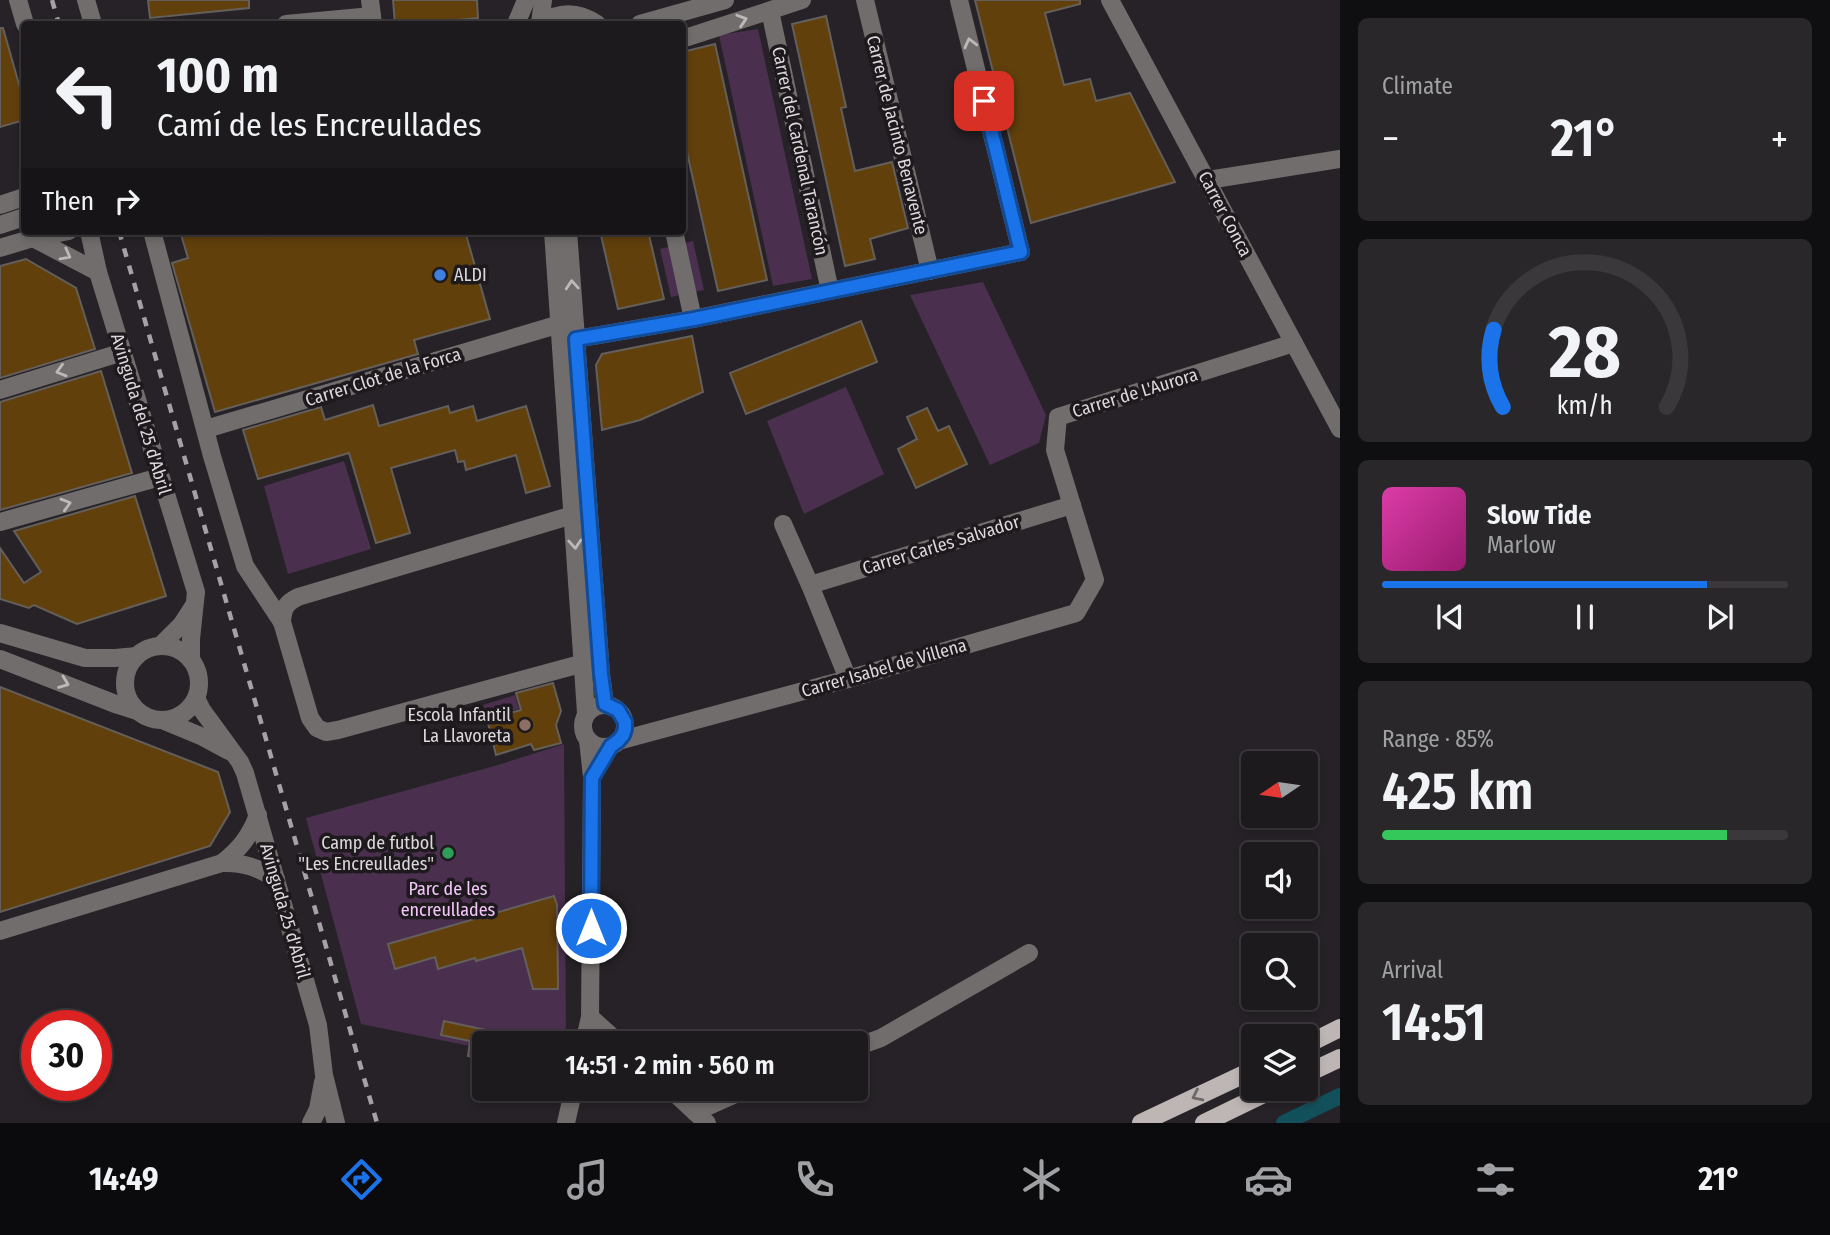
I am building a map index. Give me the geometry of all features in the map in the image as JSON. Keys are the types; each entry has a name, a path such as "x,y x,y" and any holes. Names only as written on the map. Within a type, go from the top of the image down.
{"main road":[{"path":"1318,1039 1340,1028"},
{"path":"1318,1068 1340,1058"},
{"path":"1142,1123 1241,1076"},
{"path":"1204,1123 1249,1101"}],"street":[{"path":"18,0 24,21"},
{"path":"86,0 92,21"},
{"path":"517,21 526,0"},
{"path":"540,21 543,0"},
{"path":"651,21 725,0"},
{"path":"686,38 802,0"},
{"name":"Carrer de Jacinto Benavente","path":"865,0 930,271"},
{"path":"576,339 694,319 1021,252 959,0"},
{"name":"Carrer Conca","path":"1110,0 1340,429"},
{"path":"544,21 560,14 566,7 592,21"},
{"name":"Carrer del Cardenal Tarancón","path":"770,10 830,291"},
{"path":"309,21 372,13"},
{"path":"1208,180 1340,159"},
{"path":"0,225 21,219"},
{"path":"0,248 48,235"},
{"name":"Avinguda del 25 d'Abril","path":"90,235 98,272 197,597 191,660"},
{"path":"153,235 245,566 282,622 310,718 317,728 326,732 377,721 583,663"},
{"path":"553,235 586,713 582,726 588,740 599,746 615,743"},
{"path":"568,235 601,674 611,707 625,722 625,729 592,778"},
{"path":"675,235 694,319"},
{"path":"33,238 98,272"},
{"name":"Carrer Clot de la Forca","path":"206,429 560,324"},
{"name":"Carrer de L'Aurora","path":"1095,580 1055,450 1058,417 1294,344"},
{"path":"0,390 122,352"},
{"path":"0,522 160,477"},
{"name":"Carrer Carles Salvador","path":"810,585 1072,505"},
{"path":"282,622 283,610 289,602 298,597 573,515"},
{"path":"783,524 848,679"},
{"name":"Carrer Isabel de Villena","path":"615,743 1076,613 1095,580"},
{"path":"160,646 190,614 197,597"},
{"path":"0,633 85,658 137,656"},
{"path":"137,711 126,694 126,673 130,663 152,647 177,649 191,660 196,669 198,688 191,705 178,716 162,720"},
{"path":"0,659 149,718 162,720 232,752"},
{"name":"Avinguda 25 d'Abril","path":"195,698 243,767 318,1025 324,1075 336,1123"},
{"path":"586,713 598,705 611,707 656,732"},
{"path":"587,1031 590,1017 592,778 588,740"},
{"path":"222,863 241,847 258,815"},
{"path":"0,931 222,863 239,863 254,867 276,879"},
{"path":"868,1043 881,1038 1029,953"},
{"path":"590,1017 606,1031"},
{"name":"Avinguda 25 d'Abril","path":"311,1123 318,1109 324,1075"},
{"path":"566,1123 571,1101"},
{"path":"683,1101 701,1118 728,1101"}],"green space":[{"path":"758,29 812,279 773,286 719,35"},
{"path":"693,241 704,290 671,297 660,249"},
{"path":"983,282 1046,415 1039,443 990,465 910,295"},
{"path":"846,387 884,474 804,514 767,421"},
{"path":"344,461 371,549 288,574 264,486"},
{"path":"515,695 519,709 487,718 483,705"},
{"name":"Parc de les encreullades","path":"564,744 566,1031 472,1031 472,1046 361,1024 306,818"}],"building":[{"path":"148,0 249,0 249,8 150,18"},
{"path":"393,0 477,0 478,18 395,21"},
{"path":"975,0 1080,0 1080,4 1045,13 1064,85 1090,79 1096,101 1130,93 1175,182 1031,223"},
{"path":"826,16 846,107 841,108 855,171 892,162 908,228 870,239 875,259 845,266 792,24"},
{"path":"0,28 3,28 21,91 21,121 0,127"},
{"path":"715,44 767,280 718,291 686,148 686,51"},
{"path":"181,235 466,235 490,319 414,340 418,354 215,412 172,263 188,258"},
{"path":"601,235 649,235 664,299 618,309"},
{"path":"26,259 76,288 95,349 0,378 0,266"},
{"path":"861,321 877,362 746,414 730,373"},
{"path":"692,336 703,392 640,420 602,430 596,365 602,354"},
{"path":"101,371 132,473 0,510 0,402"},
{"path":"373,405 379,426 448,406 450,413 473,406 477,421 526,406 550,486 526,493 516,455 466,470 464,461 458,462 455,450 391,468 410,533 376,543 349,453 258,479 243,430 321,407 325,420"},
{"path":"927,408 938,431 949,426 967,464 916,488 898,449 917,439 907,417"},
{"path":"135,496 166,596 77,624 34,605 29,608 0,599 0,548 24,583 41,572 14,531"},
{"name":"Escola Infantil La Llavoreta","path":"553,683 561,711 556,725 561,743 534,750 531,744 496,755 487,719 521,710 516,693"},
{"path":"0,687 218,772 230,812 210,846 0,912"},
{"path":"554,896 557,905 558,989 533,989 522,948 438,969 435,957 395,969 388,944"},
{"path":"444,1021 491,1031 472,1031 472,1057 468,1056 470,1041 441,1035"}],"waterway":[{"path":"1284,1123 1340,1096"}],"railway":[{"path":"52,0 58,21"},
{"path":"120,235 377,1123"}],"place":[{"name":"ALDI","path":"440,275"},
{"name":"Escola Infantil La Llavoreta","path":"525,725"},
{"name":"Camp de futbol \"Les Encreullades\"","path":"448,853"}],"route":[{"path":"591,928 592,778 611,746 623,735 625,722 618,710 605,704 601,674 576,339 694,319 1021,252 984,101"}]}
